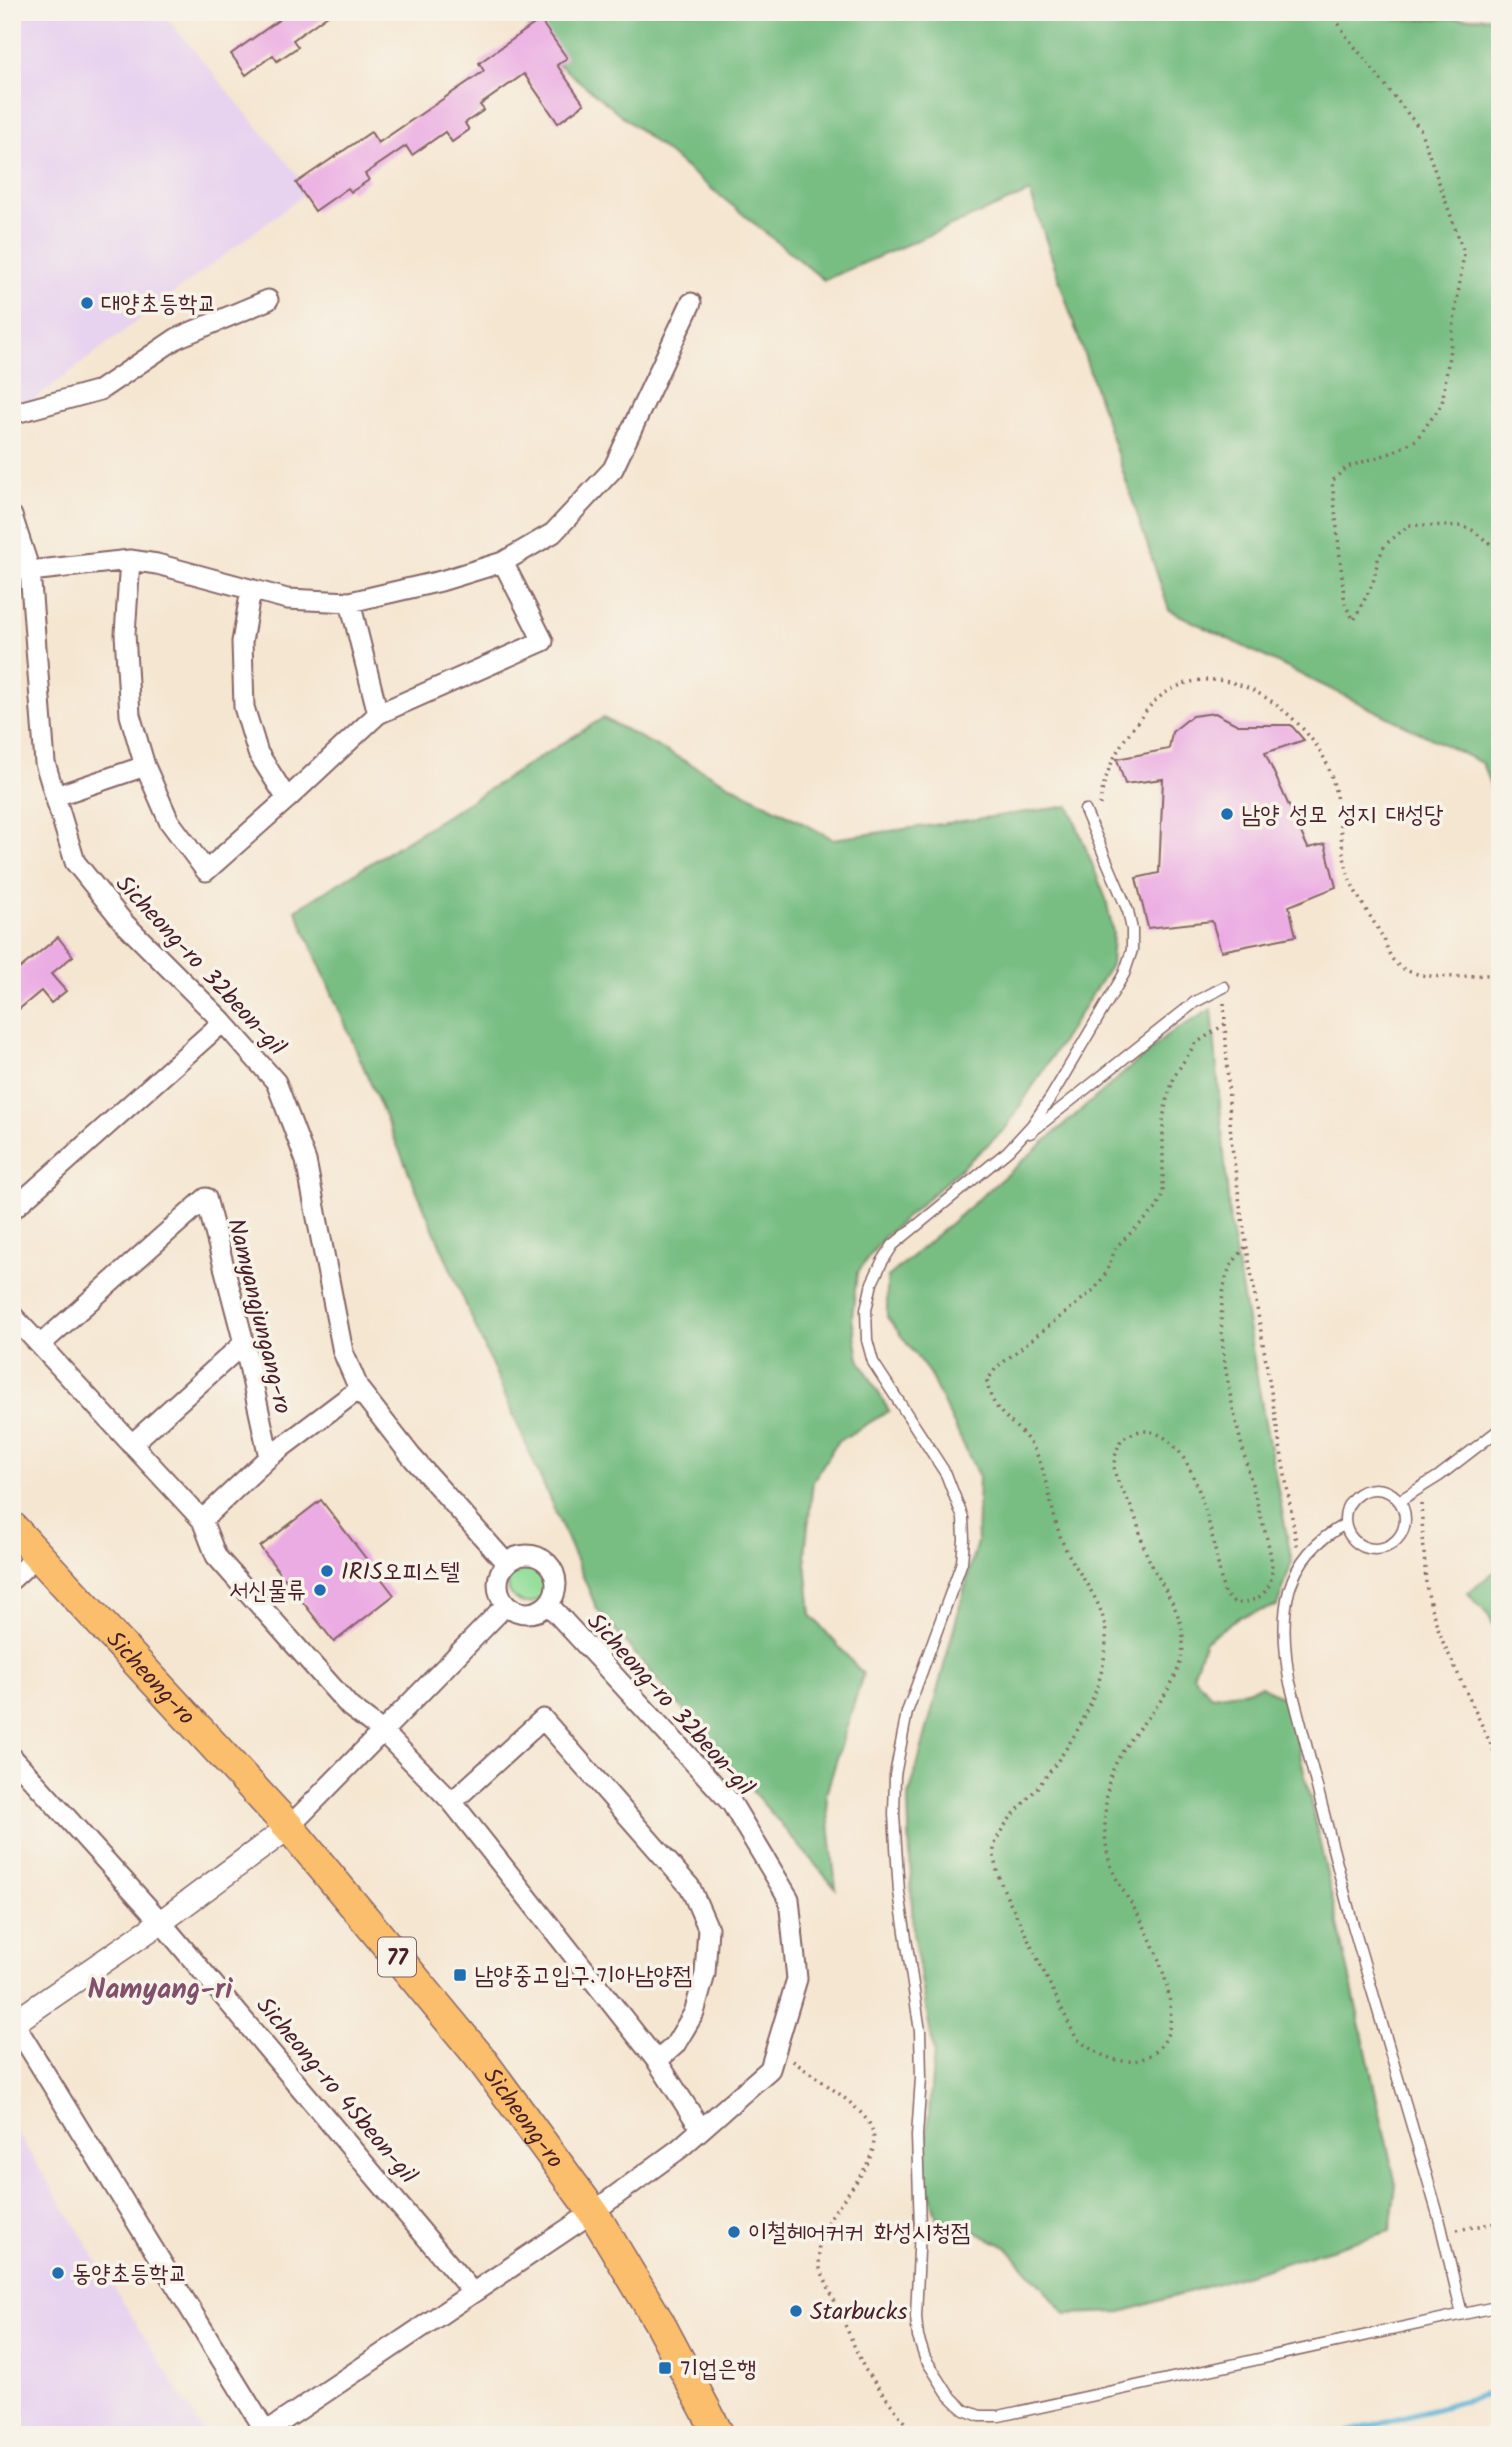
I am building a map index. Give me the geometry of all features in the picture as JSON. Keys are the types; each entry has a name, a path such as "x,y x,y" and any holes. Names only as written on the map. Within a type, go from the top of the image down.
{"main road":[{"name":"Sicheong-ro","path":"12,1527 289,1827 478,2055 593,2212 659,2322 719,2435"}],"street":[{"path":"12,414 100,390 177,338 268,300"},
{"path":"30,570 130,560 158,564 288,599 350,601 441,581 503,562 553,533 613,469 691,303"},
{"name":"Sicheong-ro 32beon-gil","path":"12,516 30,570 45,763 75,862 124,923 223,1022 276,1082 306,1161 343,1352 359,1389 411,1456 506,1563"},
{"path":"130,560 125,634 130,715 145,766 169,821 206,870 378,714 543,641 503,562"},
{"path":"251,589 242,642 244,707 258,753 287,799"},
{"path":"350,601 378,714"},
{"path":"56,796 145,766"},
{"path":"12,1210 223,1022"},
{"name":"Namyangjungang-ro","path":"40,1345 206,1198 244,1343 269,1457"},
{"path":"12,1315 202,1520 216,1556 350,1707 382,1731 452,1801 657,2061 701,2129"},
{"path":"132,1444 244,1343"},
{"path":"202,1520 269,1457 359,1389"},
{"path":"12,1579 38,1555"},
{"path":"534,1555 551,1567 556,1586 549,1605 532,1613 513,1611 506,1605 497,1588 501,1570 506,1563 514,1557 534,1555"},
{"path":"13,2023 161,1922 289,1827 506,1605"},
{"name":"Sicheong-ro 32beon-gil","path":"13,2023 266,2432 593,2212 679,2148 770,2069 797,1979 789,1899 732,1804 549,1605"},
{"path":"452,1801 543,1719 690,1887 708,1928 705,1974 694,2013 675,2045 657,2061"},
{"name":"Sicheong-ro 45beon-gil","path":"12,1757 161,1922 473,2292"}],"lane":[{"path":"1008,1151 1032,1125 1051,1097 1124,974 1132,950 1128,911 1085,810"},
{"path":"1224,987 1195,1002 894,1245 872,1283 866,1310 867,1340 873,1362 946,1474 963,1518 964,1539 962,1562 907,1712 895,1775 894,1815 899,1892 920,2031 921,2078 917,2136 920,2228 916,2317 918,2337 925,2358 948,2395 964,2410 980,2416 999,2416 1500,2306"},
{"path":"1399,1501 1421,1488 1500,1429"},
{"path":"1383,1490 1399,1501 1404,1510 1403,1529 1398,1538 1382,1548 1373,1549 1355,1541 1345,1524 1345,1514 1354,1497 1363,1491 1383,1490"},
{"path":"1345,1524 1312,1547 1300,1562 1286,1606 1283,1628 1289,1679 1352,1923 1443,2234 1462,2314"}],"path":[{"path":"1331,12 1347,37 1420,129 1464,253 1442,404 1416,440 1391,453 1347,467 1332,481 1346,605 1354,620 1373,583 1378,560 1385,545 1409,525 1462,526 1472,530 1500,551"},
{"path":"1097,839 1101,797 1109,767 1128,735 1160,697 1188,683 1212,680 1244,686 1275,702 1302,728 1320,751 1331,776 1338,803 1345,862 1351,886 1381,934 1394,961 1407,972 1421,975 1500,974"},
{"path":"1224,987 1231,1139 1246,1246 1300,1562"},
{"path":"1225,1024 1195,1045 1175,1075 1163,1119 1163,1195 1155,1210 1116,1247 1106,1273 1095,1289 996,1368 987,1381 989,1396 997,1409 1023,1433 1034,1450 1043,1471 1056,1524 1103,1615 1107,1640 1102,1673 1082,1722 1037,1787 1004,1827 994,1847 995,1862 1002,1886 1076,2038 1094,2052 1119,2060 1138,2061 1154,2055 1166,2041 1170,2027 1169,2003 1165,1976 1138,1915 1112,1870 1104,1832 1106,1802 1111,1773 1126,1747 1163,1699 1178,1668 1184,1644 1179,1621 1147,1555 1133,1512 1113,1467 1122,1438 1140,1431 1156,1433 1175,1446 1191,1467 1224,1593 1234,1603 1248,1603 1260,1597 1270,1584 1271,1557 1233,1412 1222,1320 1228,1270 1246,1246"},
{"path":"1421,1488 1424,1562 1431,1608 1443,1642 1500,1764"},
{"path":"793,2061 856,2108 869,2123 875,2139 873,2152 847,2196 832,2214 821,2236 818,2252 820,2269 864,2368 914,2435"},
{"path":"1443,2234 1500,2222"}],"shaded area":[{"name":"대양초등학교","path":"12,12 162,12 310,190 12,416"},
{"name":"동양초등학교","path":"12,2124 197,2421 206,2435 12,2435"}],"green space":[{"path":"536,12 1386,12 1396,20 1500,17 1500,811 1482,763 1169,610 1030,192 824,280 525,37"},
{"path":"603,718 833,839 1069,806 1106,899 1113,933 1111,965 1005,1129 884,1237 857,1273 852,1318 859,1359 889,1411 837,1442 813,1481 805,1553 811,1615 863,1674 826,1794 836,1889 597,1609 296,910"},
{"path":"1212,1009 1230,1223 1292,1562 1277,1606 1239,1617 1205,1641 1193,1675 1211,1696 1261,1686 1288,1700 1396,2185 1390,2231 1122,2312 1066,2314 1006,2247 968,2228 938,2223 924,2171 934,2053 913,1933 908,1800 977,1542 979,1477 929,1373 887,1317 887,1278 1169,1034"},
{"path":"527,1565 540,1571 546,1584 540,1597 527,1603 514,1597 508,1584 514,1571"},
{"path":"1500,1567 1500,1642 1489,1616 1468,1593"}],"building":[{"path":"290,12 332,12 293,40 298,47 277,61 273,55 246,75 231,54"},
{"path":"540,20 567,58 557,65 584,104 558,123 524,74 480,105 484,110 465,123 469,130 452,142 445,132 412,155 406,146 365,174 369,180 351,192 348,188 315,211 296,183 371,132 378,143 484,71 479,63"},
{"name":"남양 성모 성지 대성당","path":"1215,713 1238,725 1291,725 1304,740 1265,753 1308,848 1325,844 1336,887 1289,906 1296,936 1221,951 1212,921 1148,928 1136,878 1159,873 1163,779 1125,784 1117,759 1169,749 1172,732 1192,716"},
{"path":"58,937 73,956 51,974 66,991 51,1003 41,991 12,1015 12,975"},
{"name":"IRIS오피스텔","path":"321,1500 394,1595 334,1642 260,1547"}],"waterway":[{"path":"1338,2435 1500,2391"}],"place":[{"name":"대양초등학교","path":"87,303"},
{"name":"남양 성모 성지 대성당","path":"1227,814"},
{"name":"IRIS오피스텔","path":"327,1571"},
{"name":"서신물류","path":"320,1590"},
{"name":"남양중고입구.기아남양점","path":"460,1975"},
{"name":"이철헤어커커 화성시청점","path":"734,2232"},
{"name":"동양초등학교","path":"58,2273"},
{"name":"Starbucks","path":"796,2311"},
{"name":"기업은행","path":"665,2368"}],"district":[{"name":"Namyang-ri","path":"160,1988"}]}
